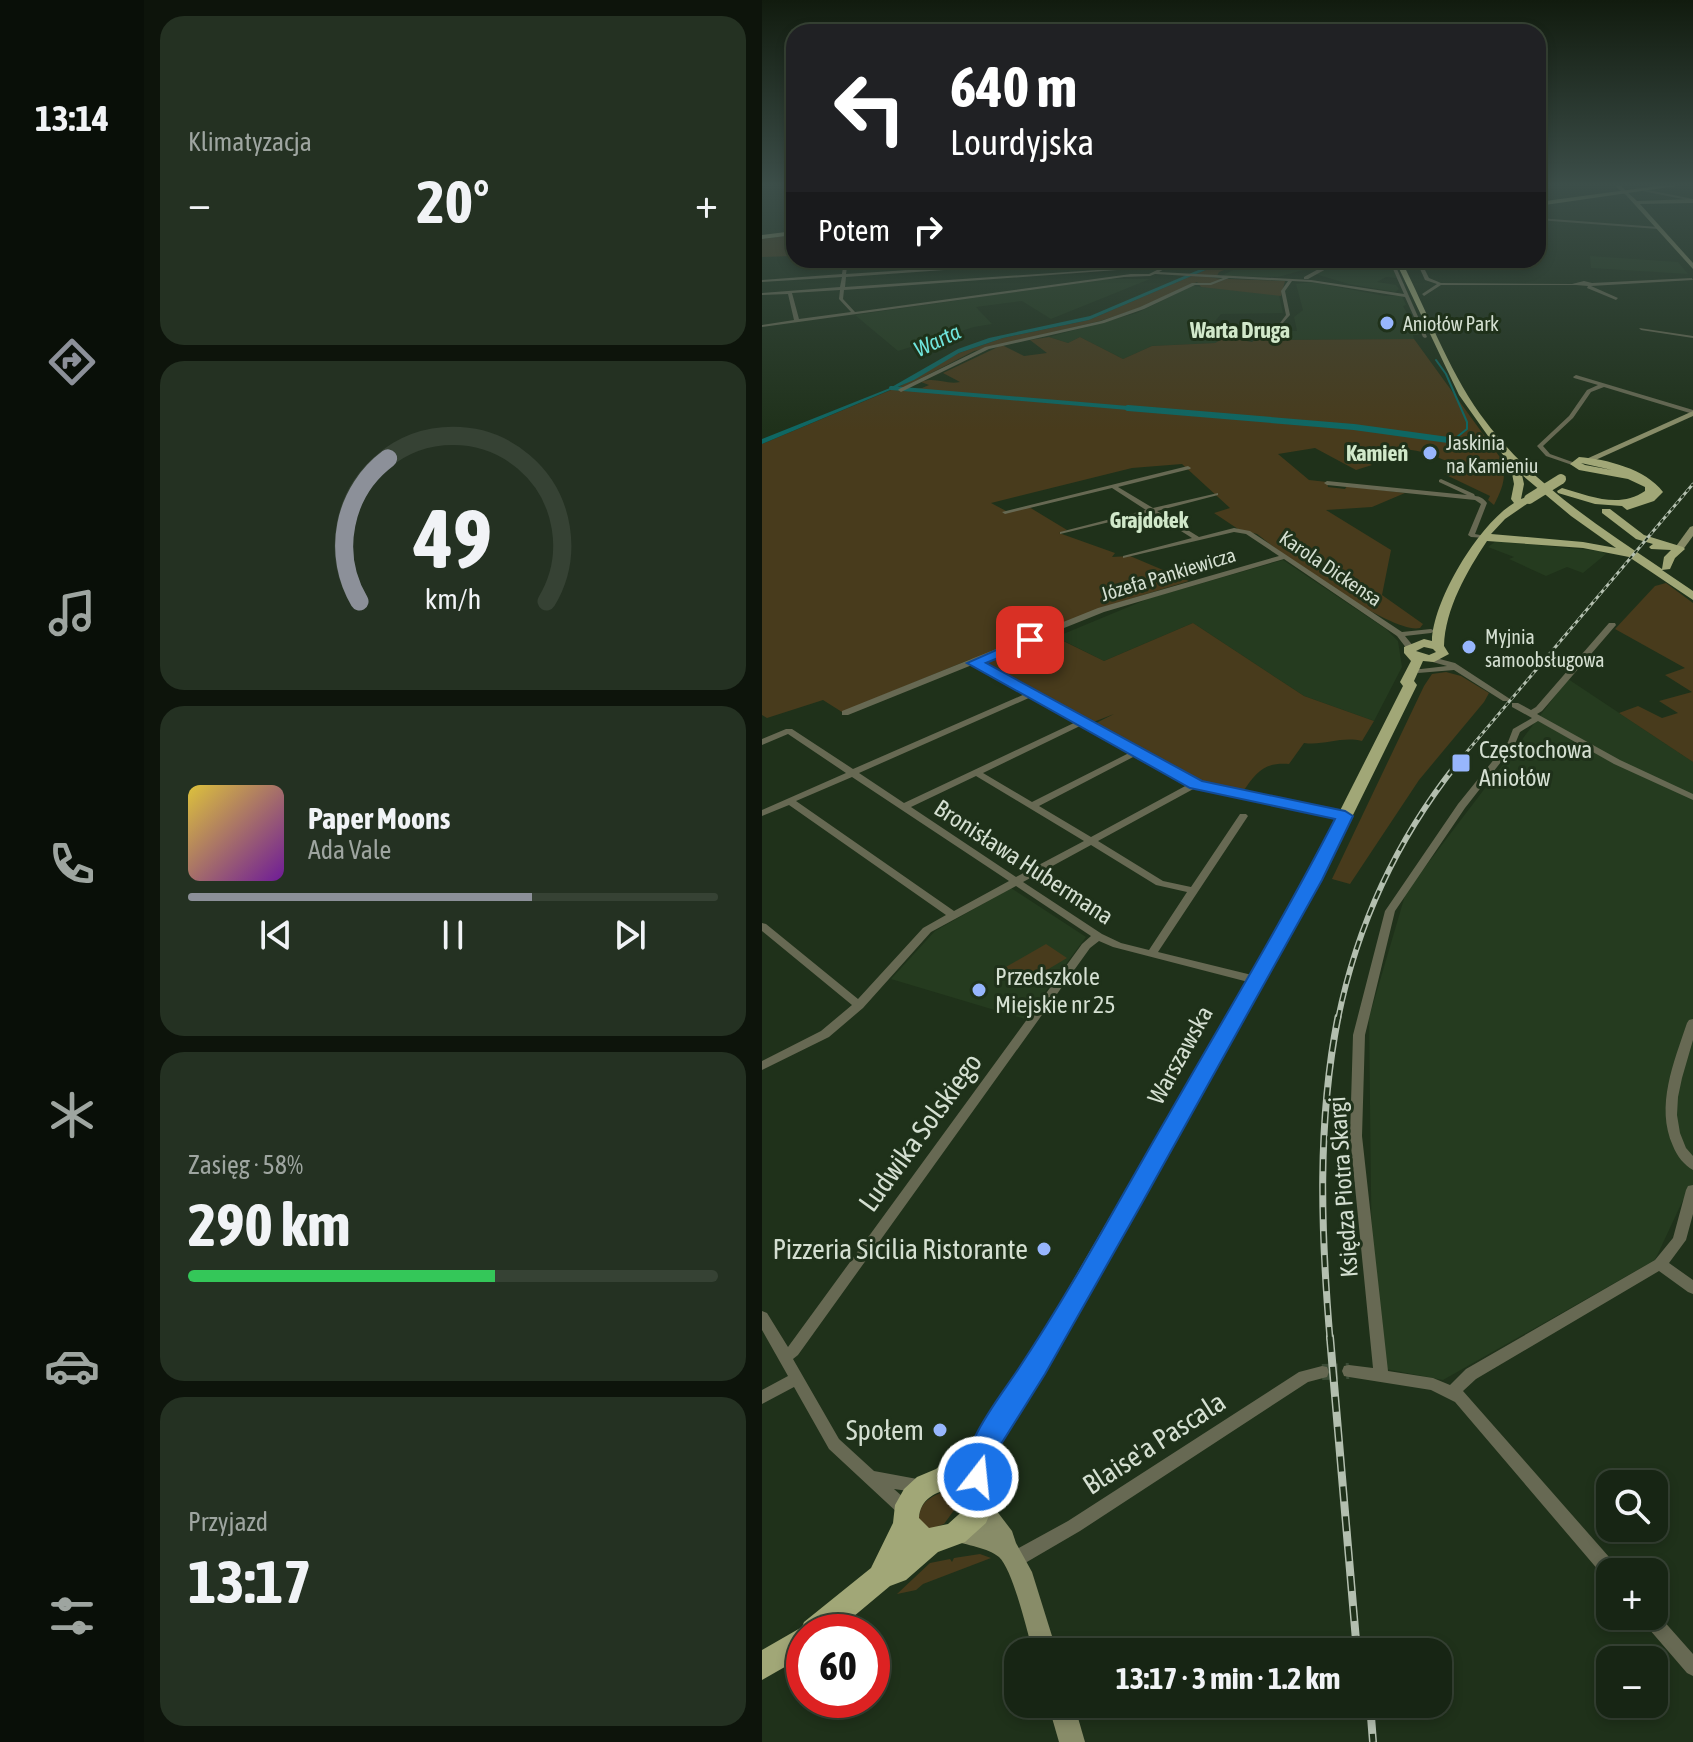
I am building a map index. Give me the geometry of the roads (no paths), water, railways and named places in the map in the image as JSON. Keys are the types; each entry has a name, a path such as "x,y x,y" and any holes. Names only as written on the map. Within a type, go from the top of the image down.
{"main road":[{"path":"1399,268 1407,278 1474,412 1516,461 1563,503 1693,596"},
{"path":"1410,268 1436,317"},
{"path":"1425,337 1441,361 1450,365"},
{"path":"1464,372 1484,408 1504,435 1582,468 1644,478 1657,488 1654,497 1621,510"},
{"path":"1516,461 1513,464 1519,484 1516,499 1524,501"},
{"path":"1582,468 1612,472"},
{"path":"1582,468 1606,507 1621,510 1667,546 1666,567"},
{"path":"1582,468 1666,567 1693,586"},
{"path":"1423,648 1487,533 1524,501 1582,468 1638,478 1651,489 1621,510"},
{"path":"1583,545 1597,539 1600,529"},
{"path":"1487,533 1504,539 1583,545 1638,557"},
{"name":"Warszawska","path":"979,1498 985,1445 1036,1366 1256,980 1345,816 1410,685 1423,648"},
{"name":"Warszawska","path":"934,1482 985,1445"},
{"path":"836,1614 883,1575 897,1571 931,1541 960,1532 973,1523 979,1498 961,1478 934,1482 912,1497 900,1538 884,1560 883,1575"},
{"path":"906,1517 917,1537 931,1541"},
{"path":"762,1666 786,1651"}],"street":[{"path":"845,268 841,299 855,314"},
{"path":"762,281 971,268"},
{"path":"762,326 1031,290 1162,268"},
{"path":"1282,323 1288,315 1283,295 1297,280 1324,268"},
{"path":"1397,268 1425,337"},
{"path":"1422,268 1427,279 1440,284 1576,282 1616,299"},
{"path":"762,294 1144,272 1297,280 1405,293"},
{"path":"886,274 904,307"},
{"path":"1020,277 1031,290"},
{"path":"902,390 987,348 1102,322 1194,284 1211,284 1227,278"},
{"path":"1591,286 1692,278"},
{"path":"1424,295 1440,284"},
{"path":"790,293 797,321"},
{"path":"1642,327 1693,335"},
{"path":"1576,377 1693,412"},
{"path":"1604,385 1588,392 1585,401 1571,417 1540,446 1544,453 1582,468 1623,443 1693,412"},
{"path":"1005,512 1188,468"},
{"path":"1441,481 1484,503 1471,535 1487,533"},
{"path":"1327,483 1477,498"},
{"path":"1113,486 1198,539"},
{"path":"1062,533 1216,494"},
{"path":"1667,546 1693,529"},
{"name":"Karola Dickensa","path":"1198,539 1243,530 1506,699"},
{"path":"1125,557 1198,539"},
{"name":"Józefa Pankiewicza","path":"845,713 969,660 975,663 1113,606 1283,557"},
{"name":"Księdza Piotra Skargi","path":"1381,1374 1356,1136 1359,1035 1384,926 1401,891 1461,806 1512,742 1516,731 1534,716 1612,625"},
{"path":"1423,648 1454,667"},
{"path":"975,663 1196,784 1345,816"},
{"path":"762,813 1031,694"},
{"path":"1515,705 1617,762 1693,797"},
{"path":"904,807 1082,722"},
{"name":"Bronisława Hubermana","path":"762,742 789,731 1098,936 1117,945 1256,980"},
{"path":"1031,806 1137,752"},
{"path":"976,772 1160,883 1193,890"},
{"path":"762,1066 825,1034 859,1005 927,930 1196,784"},
{"path":"790,801 952,915"},
{"path":"1151,954 1243,816"},
{"path":"762,926 859,1005"},
{"name":"Ludwika Solskiego","path":"784,1357 793,1351 1086,946 1098,936"},
{"path":"1693,1023 1676,1073 1671,1105 1674,1142 1693,1165"},
{"path":"1453,1392 1471,1374 1660,1264 1679,1240 1693,1190"},
{"path":"1660,1264 1693,1288"},
{"path":"762,1317 834,1444 851,1463 874,1478 934,1482"},
{"path":"1349,1371 1433,1384 1453,1392 1466,1403 1599,1558"},
{"name":"Blaise'a Pascala","path":"1010,1553 1074,1526 1304,1377 1322,1372"},
{"path":"762,1397 796,1379"},
{"path":"874,1478 877,1486 906,1517"},
{"path":"979,1498 1024,1580 1041,1638"},
{"path":"960,1532 1010,1553"},
{"path":"1661,1630 1693,1667"},
{"path":"1065,1718 1072,1742"}],"water":[{"path":"1203,268 1210,268 1089,320 1003,338 959,353 914,380 762,444 762,439 890,388 958,349 989,338 1090,316"}],"waterway":[{"path":"1436,360 1446,374 1467,422 1467,429 1452,441"},
{"path":"891,388 1152,410"},
{"path":"1128,408 1354,427 1470,443"}],"tunnel":[{"path":"1322,1372 1349,1371"}],"railway":[{"path":"1454,767 1693,484"},
{"path":"1338,1019 1356,950 1382,885 1415,824 1456,765"},
{"path":"1330,1339 1324,1258 1324,1137 1338,1017"},
{"path":"1330,1337 1356,1638"},
{"path":"1371,1718 1373,1742"}],"place":[{"name":"Aniołów Park","path":"1387,323"},
{"name":"Jaskinia na Kamieniu","path":"1430,453"},
{"name":"Myjnia samoobsługowa","path":"1469,647"},
{"name":"Częstochowa Aniołów","path":"1461,763"},
{"name":"Przedszkole Miejskie nr 25","path":"979,990"},
{"name":"Pizzeria Sicilia Ristorante","path":"1044,1249"},
{"name":"Społem","path":"940,1430"}],"district":[{"name":"Warta Druga","path":"1240,330"},
{"name":"Kamień","path":"1377,453"},
{"name":"Grajdołek","path":"1149,520"}],"water label":[{"name":"Warta","path":"937,340"}]}
